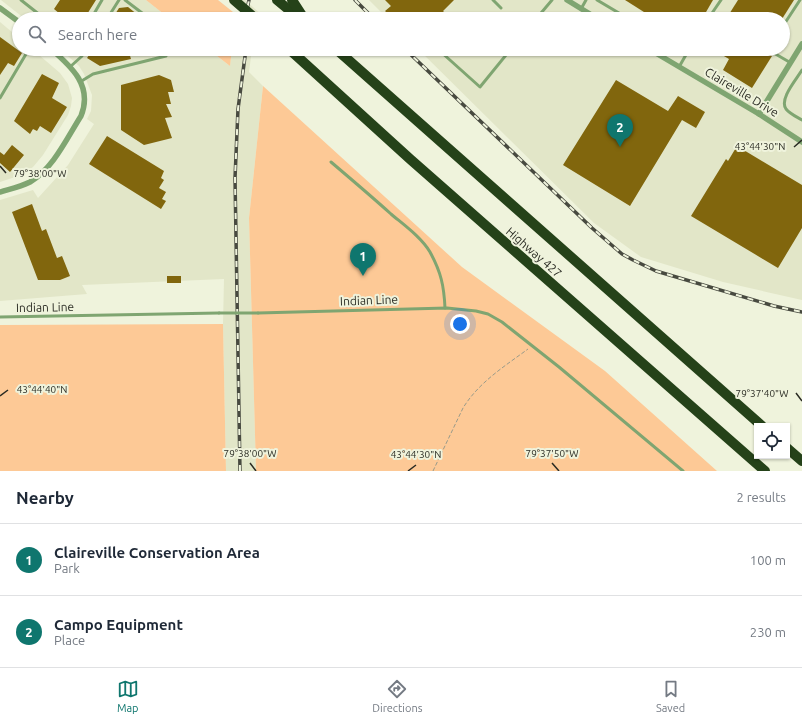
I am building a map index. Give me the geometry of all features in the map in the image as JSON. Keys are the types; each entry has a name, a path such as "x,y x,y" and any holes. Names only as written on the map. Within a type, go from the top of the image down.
{"highway":[{"path":"234,0 248,12"},
{"path":"284,2 293,12"},
{"path":"284,2 296,12"},
{"name":"Highway 427","path":"297,56 415,164 765,471"},
{"name":"Highway 427","path":"344,56 378,84 759,423"},
{"path":"790,451 802,461"}],"street":[{"path":"567,0 586,12"},
{"path":"1,10 12,17"},
{"path":"759,114 802,44"},
{"path":"0,192 30,182 51,163 80,116 83,109 84,95 80,82 71,66 59,56"},
{"name":"Claireville Drive","path":"660,56 759,114 802,142"}],"lane":[{"path":"21,0 36,12"},
{"path":"95,12 102,0"},
{"path":"111,12 119,0"},
{"path":"125,0 141,12"},
{"path":"493,0 501,8"},
{"path":"542,12 552,0"},
{"path":"581,9 586,0"},
{"path":"597,0 617,12"},
{"path":"713,12 721,0"},
{"path":"790,15 800,0"},
{"path":"0,98 25,56"},
{"path":"71,66 82,56"},
{"path":"80,82 93,74 166,56"},
{"path":"445,56 480,87 504,56"},
{"path":"679,67 685,56"},
{"path":"779,56 790,62"},
{"path":"802,70 784,98 786,109 802,120"},
{"path":"331,162 410,230 424,244 430,252 444,286 445,308"},
{"name":"Indian Line","path":"0,317 258,313 445,308 476,311 488,314 502,322 683,471"}],"path":[{"path":"433,471 469,398 492,376 532,346"}],"shaded area":[{"path":"1,0 146,0 161,12 16,12"},
{"path":"146,0 218,0 233,12 161,12"},
{"path":"242,0 245,0 258,12 239,12"},
{"path":"369,0 802,0 802,300 723,282 641,257 594,223 425,56 790,56 790,12 381,12"},
{"path":"0,22 12,32 12,56 40,56 60,73 68,84 72,98 68,115 43,155 33,167 21,175 0,182"},
{"path":"68,56 217,56 230,66 231,56 251,56 249,72 263,86 249,218 256,471 226,471 223,324 224,279 82,285 87,294 0,301 0,200 33,190 38,198 68,165 94,124 87,119 91,111 92,95 84,74 79,66"},
{"path":"217,56 231,56 230,66"},
{"path":"263,86 462,267 605,371 717,471 256,471 249,218"},
{"path":"223,324 226,471 0,471 0,325"}],"building":[{"path":"60,0 96,0 88,12 58,12 54,9"},
{"path":"385,0 454,0 443,11 444,12 385,11 391,6"},
{"path":"625,0 713,0 706,12 644,12"},
{"path":"738,0 794,0 786,12 730,12"},
{"path":"128,7 134,12 116,12 119,8"},
{"path":"0,37 12,46 12,56 20,56 14,66 8,63 0,75"},
{"path":"88,56 130,56 131,59 100,66 87,58"},
{"path":"724,56 772,56 752,88 723,70 729,59"},
{"path":"42,74 59,83 52,98 67,107 51,133 40,126 37,131 33,129 30,134 14,121"},
{"path":"159,75 171,80 174,92 168,92 171,104 166,104 172,117 165,118 172,138 144,145 121,130 121,85"},
{"path":"616,80 668,111 678,96 705,112 696,128 682,120 630,206 563,165"},
{"path":"107,136 164,171 161,178 164,180 159,188 166,192 162,199 166,201 161,209 89,164"},
{"path":"12,145 24,155 10,172 0,163 0,152 4,155"},
{"path":"737,146 802,185 802,228 778,268 691,216 726,159 728,161"},
{"path":"32,204 42,231 46,229 57,258 62,256 70,276 60,280 38,280 12,212"},
{"path":"167,276 181,276 181,283 167,283"}],"railway":[{"path":"246,12 249,0"},
{"path":"355,0 367,12"},
{"path":"240,471 235,178 238,109 245,56"},
{"path":"412,56 592,228 622,254 656,271 774,306 802,312"}],"place":[{"name":"Campo Equipment","path":"620,147"},
{"name":"Claireville Conservation Area","path":"363,276"}]}
